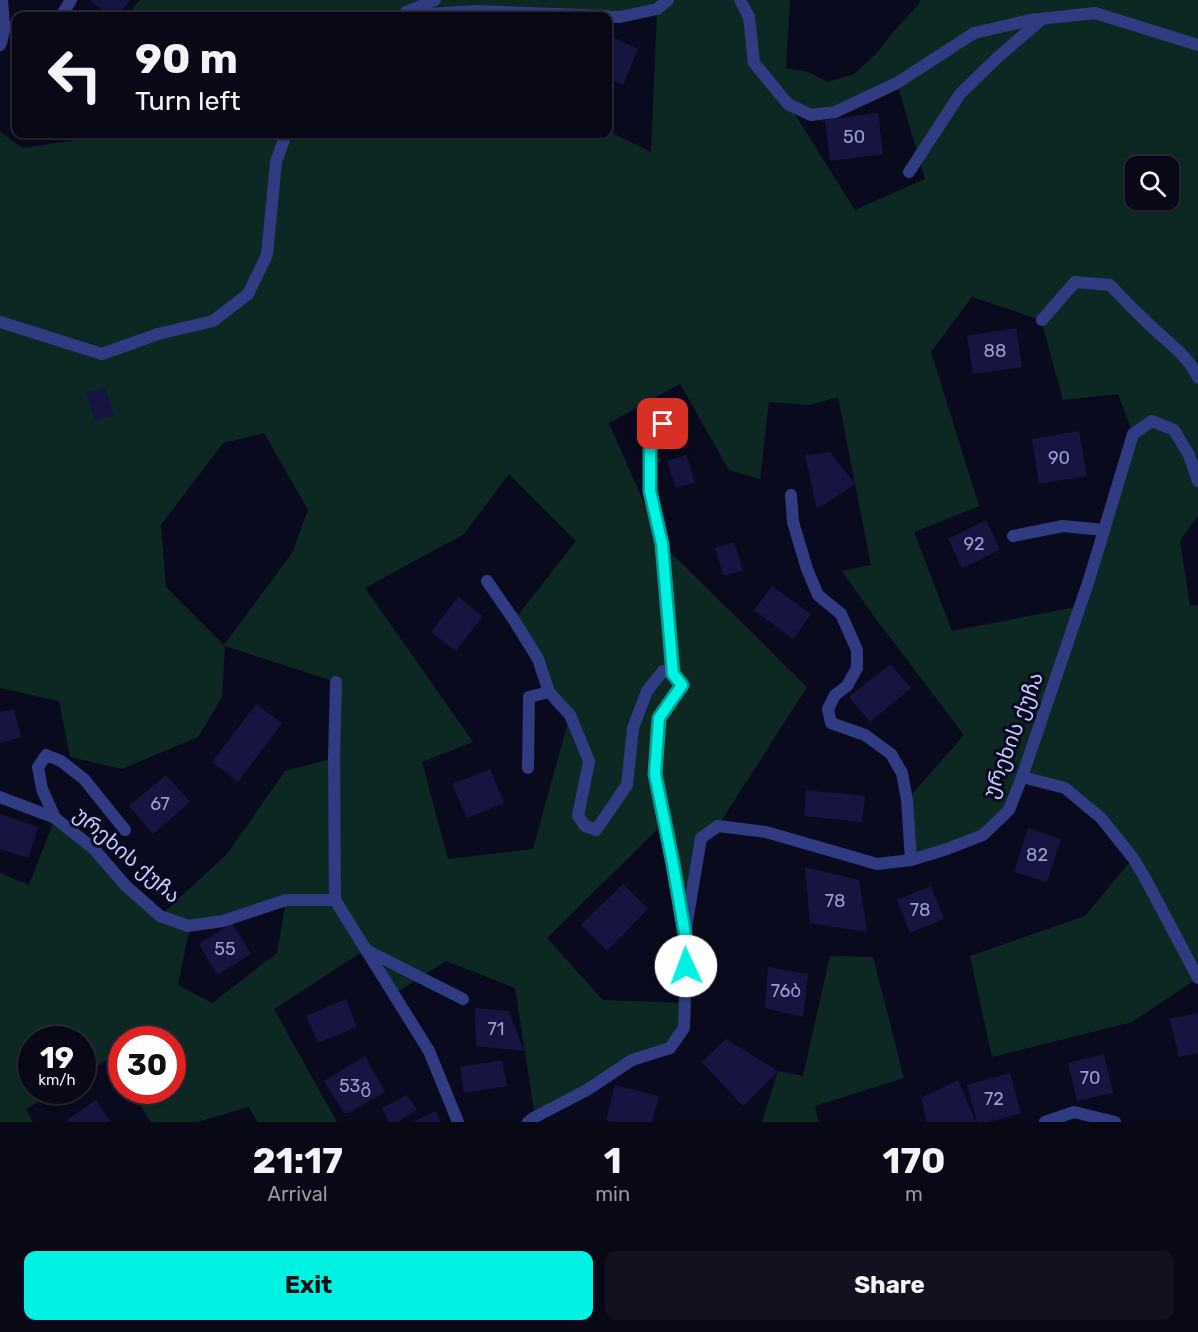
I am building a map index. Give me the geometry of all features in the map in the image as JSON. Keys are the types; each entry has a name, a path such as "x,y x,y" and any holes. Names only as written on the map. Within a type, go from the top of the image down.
{"street":[{"path":"0,45 4,26 2,0"},
{"path":"406,12 435,0"},
{"path":"612,16 620,17 657,9 668,0"},
{"path":"740,0 749,17 754,63 788,104 811,114 835,111 897,83 974,33 1030,20 1095,12 1198,45"},
{"path":"459,12 501,12"},
{"path":"909,172 960,94 1042,19"},
{"path":"4,26 12,28"},
{"path":"0,322 102,354 159,334 213,321 248,294 267,255 276,162 285,138"},
{"path":"1041,320 1075,282 1110,285 1183,355 1198,378"},
{"name":"ურეხის ქუჩა","path":"685,934 700,838 718,826 766,832 877,864 911,860 983,835 1009,810 1022,777 1089,580 1133,434 1152,422 1174,430 1189,455 1198,481"},
{"path":"487,581 538,659 549,692 570,715 589,761 578,816 585,826 596,830 627,785 633,728 647,691 663,671 673,674 662,544 650,491 650,450 663,424"},
{"path":"791,495 792,522 818,595 841,614 857,650 857,668 847,686 835,694 828,709 831,723 866,735 891,754 902,773 907,800 911,860"},
{"path":"1013,536 1063,526 1104,530"},
{"name":"ურეხის ქუჩა","path":"528,1122 587,1090 632,1060 670,1048 684,1028 685,934 655,774 659,718 682,685 673,674"},
{"path":"336,682 335,900 429,1051 458,1122"},
{"path":"528,768 529,697 549,692"},
{"path":"55,818 42,789 38,767 46,755 61,761 84,779 125,831"},
{"path":"1022,777 1065,788 1101,818 1133,858 1198,978"},
{"name":"ურეხის ქუჩა","path":"0,797 55,818 94,849 125,885 159,916 188,926 223,921 286,900 335,900"},
{"path":"366,950 462,999"},
{"path":"1046,1122 1074,1112 1115,1122"}],"green space":[{"path":"140,0 790,0 786,68 808,72 828,82 854,74 877,53 920,0 1198,0 1198,516 1180,540 1190,606 1198,605 1198,978 1132,1022 992,1057 970,956 1085,916 1133,858 1065,788 1022,777 1009,810 983,835 911,860 907,800 964,735 842,571 871,565 838,397 810,405 769,402 760,479 729,470 680,384 609,423 662,544 807,687 718,826 701,838 685,934 664,823 547,938 603,1000 685,1003 684,1028 670,1048 632,1060 535,1117 515,988 446,961 393,995 365,950 274,1009 337,1122 257,1122 249,1107 197,1122 151,1122 140,1104 186,1104 186,1026 108,1026 108,1059 96,1067 96,1026 18,1026 18,1104 35,1104 26,1109 33,1122 0,1122 0,873 29,885 55,818 160,916 228,853 285,771 334,758 336,682 225,646 222,697 198,737 122,769 70,757 59,701 0,688 0,132 23,148 87,138 612,138 612,133 651,152 657,10 612,12 132,12","holes":["897,83 925,179 855,210 789,105 811,115","972,297 1041,320 1063,400 1118,394 1133,434 1081,606 952,631 914,532 979,506 931,352","264,433 308,510 292,553 224,645 166,587 161,525 223,443","509,474 576,541 514,620 549,692 570,715 533,849 448,859 422,762 473,742 365,588 464,534","286,901 277,953 212,1003 178,985 190,926"]},
{"path":"830,956 873,957 904,1078 815,1106 819,1122 762,1122 778,1071 803,1076"}],"building":[{"path":"92,0 130,0 121,12 106,12 91,2"},
{"path":"612,37 638,49 623,85 612,80"},
{"path":"878,113 883,154 830,161 825,120"},
{"path":"1016,328 1022,367 973,374 967,336"},
{"path":"105,387 114,415 95,421 86,393"},
{"path":"1079,431 1087,476 1039,484 1032,439"},
{"path":"830,452 855,484 817,509 805,455"},
{"path":"686,455 695,482 676,488 667,461"},
{"path":"986,520 1000,550 962,568 948,539"},
{"path":"734,542 743,570 724,576 715,548"},
{"path":"772,586 811,614 793,639 754,610"},
{"path":"458,597 483,616 456,651 431,632"},
{"path":"890,664 911,688 870,722 849,697"},
{"path":"256,704 282,723 238,782 212,762"},
{"path":"14,709 21,737 0,743 0,712"},
{"path":"490,769 504,803 467,818 452,784"},
{"path":"166,775 190,802 153,834 129,806"},
{"path":"806,790 865,796 862,822 804,816"},
{"path":"0,814 38,827 28,858 0,849"},
{"path":"1028,828 1061,839 1047,882 1014,872"},
{"path":"805,867 859,880 867,932 810,923"},
{"path":"623,884 648,909 607,951 581,925"},
{"path":"931,886 944,919 910,933 897,900"},
{"path":"232,923 251,954 217,975 199,944"},
{"path":"768,967 808,974 803,1017 765,1008"},
{"path":"346,999 357,1027 318,1043 306,1016"},
{"path":"475,1008 509,1011 524,1051 476,1046"},
{"path":"1198,1013 1198,1053 1179,1057 1170,1019"},
{"path":"726,1039 778,1071 743,1106 702,1062"},
{"path":"1104,1054 1113,1093 1077,1101 1068,1063"},
{"path":"365,1056 385,1092 348,1113 344,1113 324,1081"},
{"path":"502,1060 507,1086 464,1093 460,1067"},
{"path":"1010,1073 1021,1113 989,1122 977,1122 967,1085"},
{"path":"958,1080 976,1122 927,1122 921,1098"},
{"path":"615,1085 659,1096 652,1122 606,1120"},
{"path":"407,1095 417,1110 397,1122 389,1122 382,1108"},
{"path":"96,1100 111,1122 68,1122 67,1120 90,1104 96,1104"},
{"path":"436,1111 440,1122 413,1122"}],"route":[{"path":"663,424 650,450 650,491 662,544 673,674 682,685 659,718 655,774 685,934 686,966"}]}
